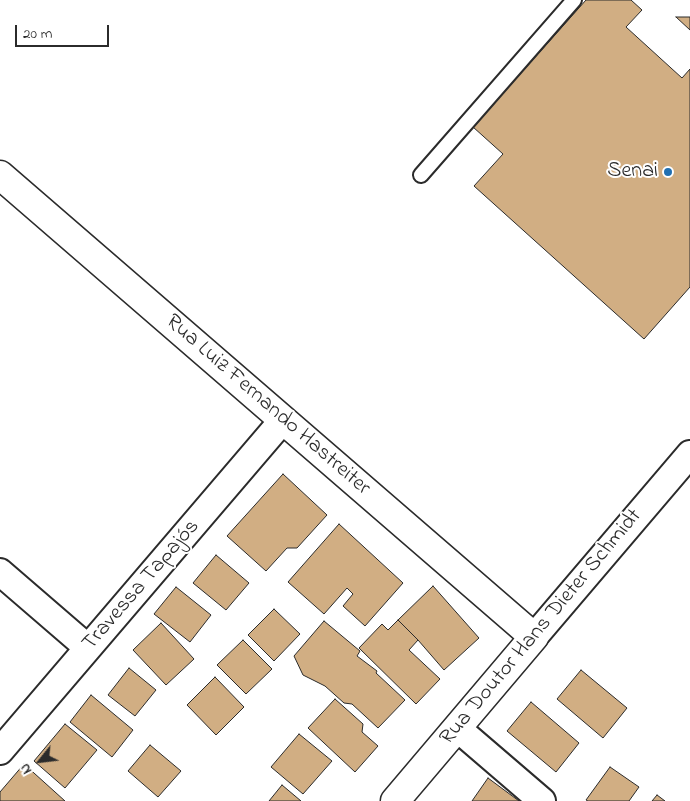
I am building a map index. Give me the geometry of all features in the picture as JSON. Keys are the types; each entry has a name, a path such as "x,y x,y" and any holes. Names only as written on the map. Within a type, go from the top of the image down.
{"street":[{"name":"Rua Luiz Fernando Hastreiter","path":"0,176 534,637"},
{"name":"Travessa Tapajós","path":"0,751 283,420"},
{"name":"Rua Doutor Hans Dieter Schmidt","path":"395,801 690,454"},
{"path":"0,572 88,648"},
{"path":"457,728 542,801"}],"lane":[{"path":"421,175 574,0"}],"building":[{"path":"586,0 631,0 642,10 626,27 682,78 690,69 690,287 644,339 474,186 503,154 473,127"},
{"path":"676,17 690,17 690,30"},
{"path":"283,474 327,515 297,548 287,548 266,571 227,536"},
{"path":"339,524 403,583 365,626 343,606 353,594 347,588 324,614 288,582"},
{"path":"216,555 249,583 226,610 193,583"},
{"path":"433,586 479,638 444,670 398,620"},
{"path":"176,587 211,615 190,642 154,614"},
{"path":"274,609 300,634 274,661 248,635"},
{"path":"398,620 418,640 409,650 440,679 416,704 359,648 382,624 388,630"},
{"path":"324,621 360,651 357,656 377,671 376,673 405,700 378,728 352,704 344,703 325,686 303,675 294,656"},
{"path":"161,623 194,659 166,685 133,650"},
{"path":"243,640 272,669 246,694 217,665"},
{"path":"129,668 156,690 135,716 108,695"},
{"path":"581,670 627,708 603,738 557,699"},
{"path":"215,677 244,707 216,735 187,705"},
{"path":"91,695 133,730 112,757 70,722"},
{"path":"335,699 363,724 362,732 378,746 355,772 308,728"},
{"path":"531,702 579,743 556,772 507,731"},
{"path":"65,724 97,750 65,788 34,761"},
{"path":"299,734 332,761 303,794 271,767"},
{"path":"150,745 181,771 158,797 128,771"},
{"path":"24,764 65,801 0,801 0,792"},
{"path":"610,767 639,787 629,801 586,800"},
{"path":"488,778 519,801 472,801"},
{"path":"282,785 301,801 269,801"},
{"path":"657,795 665,801 652,801"}],"place":[{"name":"Senai","path":"668,172"}]}
